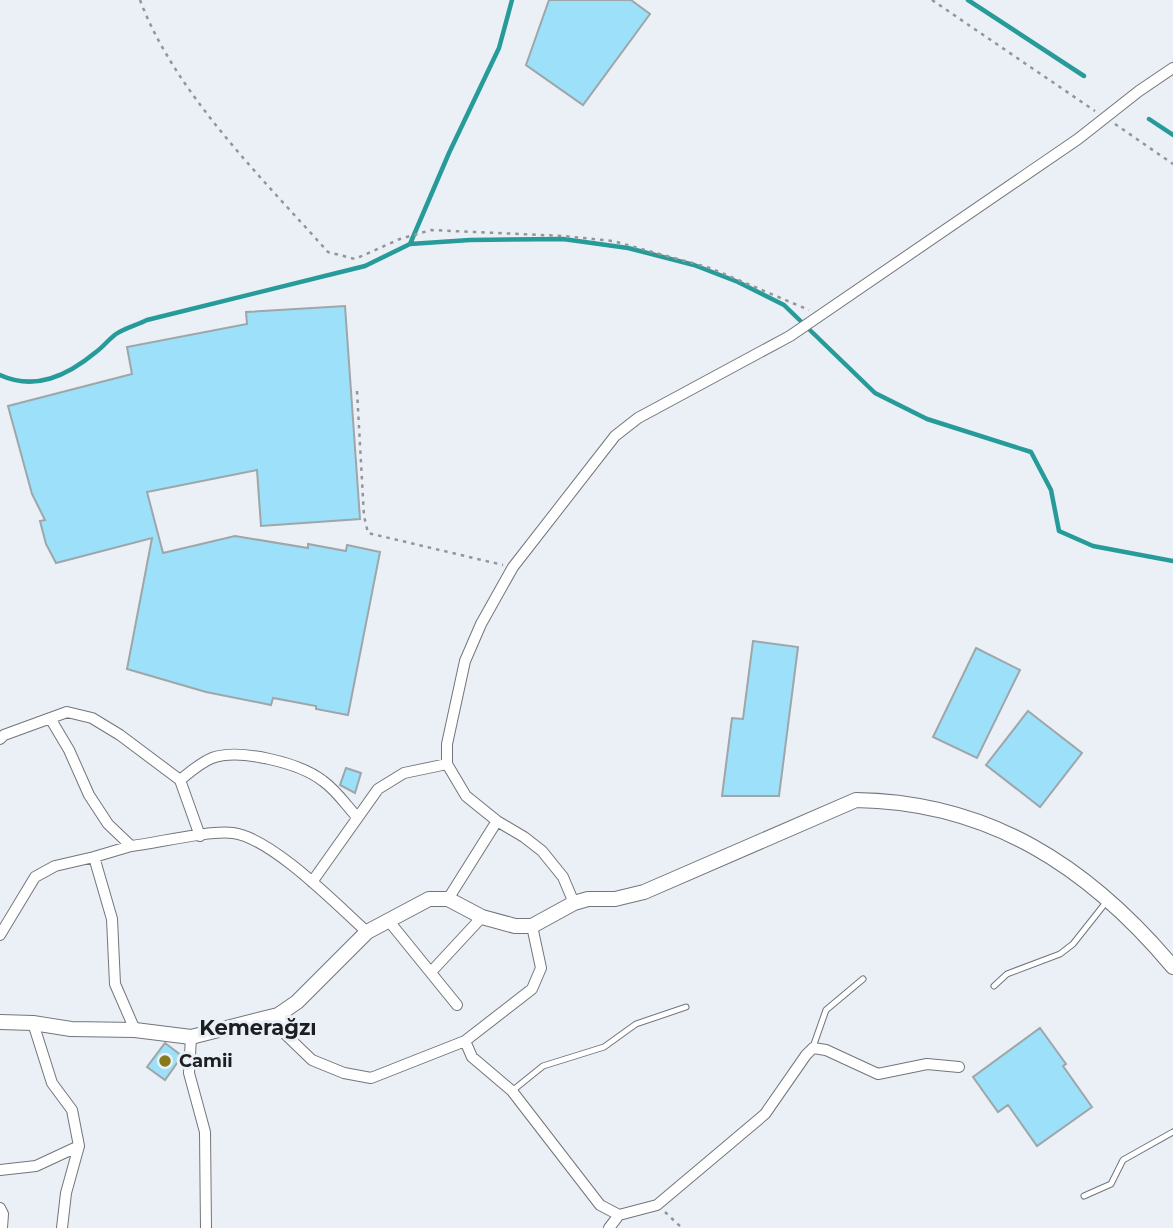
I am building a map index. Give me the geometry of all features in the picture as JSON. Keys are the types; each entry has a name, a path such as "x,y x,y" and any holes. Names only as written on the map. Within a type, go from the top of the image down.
{"street":[{"path":"574,902 563,877 542,851 466,796 447,764 446,744 465,661 481,624 513,567 615,436 638,418 790,336 1078,139 1173,68"},
{"path":"0,739 4,735 67,712 92,718 120,735 180,780 200,836"},
{"path":"50,718 69,750 89,794 108,824 131,846"},
{"path":"180,780 213,758 238,754 265,759 304,771 323,781 357,817"},
{"path":"312,882 378,789 404,773 447,764"},
{"path":"0,1021 71,1029 135,1030 191,1037 278,1015 297,1002 367,932 429,899 448,899 482,917 515,926 532,926 574,902 615,899 644,892 856,800 888,800 939,809 1017,836 1048,853 1109,899 1143,931 1173,967"},
{"path":"448,899 497,821"},
{"path":"0,935 35,877 55,866 94,858 131,846 234,833 267,847 312,882 367,932"},
{"path":"94,858 112,919 115,984 135,1030"},
{"path":"431,972 482,917"},
{"path":"388,920 457,1005"},
{"path":"278,1015 286,1035 312,1060 344,1073 371,1078 465,1041 532,989 541,968 532,926"},
{"path":"33,1023 52,1083 72,1110 79,1146 66,1193 62,1228"},
{"path":"191,1037 189,1073 205,1132 206,1228"},
{"path":"465,1041 472,1058 512,1091 600,1205 619,1215"},
{"path":"609,1228 619,1215 657,1205 765,1114 813,1048 878,1074 927,1064 959,1067"},
{"path":"0,1170 36,1166 79,1146"},
{"path":"0,1208 3,1214 2,1228"}],"lane":[{"path":"995,986 1007,974 1060,954 1073,944 1109,899"},
{"path":"813,1048 826,1010 863,979"},
{"path":"512,1091 543,1066 604,1047 636,1024 686,1007"},
{"path":"1084,1196 1111,1184 1123,1160 1173,1132"}],"path":[{"path":"140,0 152,31 211,119 328,252 355,259 400,239 431,230 613,241 710,268 820,315"},
{"path":"932,0 1173,164"},
{"path":"357,391 364,516 368,533 513,567"},
{"path":"657,1205 682,1228"}],"building":[{"path":"549,0 631,0 650,14 583,105 526,65"},
{"path":"345,306 360,519 261,526 257,470 147,492 163,553 235,536 308,548 308,544 346,551 347,545 380,552 348,715 273,698 271,705 206,692 127,669 152,538 56,563 46,544 40,521 45,520 32,494 8,406 132,374 127,347 247,324 246,312"},
{"path":"753,641 798,647 779,796 722,796 732,718 743,719"},
{"path":"976,648 1020,670 977,758 933,737"},
{"path":"1028,711 1082,753 1040,807 986,765"},
{"path":"346,768 361,773 355,793 340,785"},
{"path":"1040,1028 1092,1107 1037,1146 1008,1105 998,1112 973,1077"},
{"name":"Camii","path":"165,1043 182,1056 165,1080 147,1067"}],"waterway":[{"path":"410,244 449,153 499,48 512,0"},
{"path":"968,0 1084,76"},
{"path":"1149,119 1173,135"},
{"path":"0,375 26,382 50,378 85,361 116,334 147,320 365,266 410,244 563,239 628,248 694,265 738,282 784,305 875,393 927,419 1031,452 1051,490 1059,531 1093,546 1173,561"}],"place":[{"name":"Camii","path":"165,1061"}],"district":[{"name":"Kemerağzı","path":"258,1028"}]}
